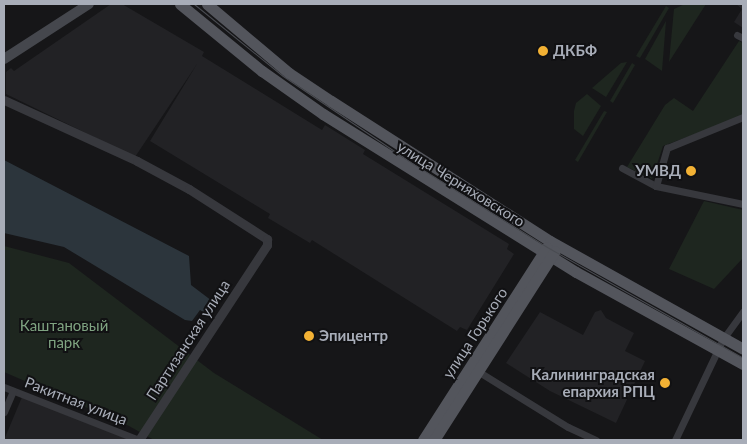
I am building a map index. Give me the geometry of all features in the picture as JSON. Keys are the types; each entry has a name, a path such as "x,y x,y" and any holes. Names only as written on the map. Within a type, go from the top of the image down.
{"main road":[{"path":"4,59 90,4"},
{"name":"улица Черняховского","path":"180,4 216,34 316,109 548,255 743,364"},
{"name":"улица Черняховского","path":"206,4 289,73 554,243 743,349"},
{"path":"216,34 227,21"},
{"name":"улица Горького","path":"434,440 475,369 554,243"},
{"name":"улица Горького","path":"423,440 475,369"}],"street":[{"name":"Партизанская улица","path":"5,101 123,154 262,233 267,242 260,256 139,440"},
{"path":"656,186 667,148 743,117"},
{"path":"622,168 656,186 743,204"},
{"path":"675,440 723,339 743,311"},
{"path":"475,369 568,427 596,440"},
{"name":"Ракитная улица","path":"4,387 139,440"},
{"path":"4,412 13,391"}],"shaded area":[{"path":"111,4 122,4 204,52 202,56 322,130 325,125 365,150 363,154 509,244 507,249 514,254 467,330 460,327 457,331 312,240 310,243 268,218 270,214 150,141 197,64 135,157 6,94 6,72 11,68 14,71"},
{"path":"736,4 743,4 743,28 734,22 742,9"},
{"path":"4,160 189,256 191,285 216,304 208,315 200,310 192,321 185,320 64,247 4,233"},
{"path":"601,310 606,318 634,333 625,351 645,361 616,423 550,391 506,363 540,312 583,335 595,312"},
{"path":"22,397 129,439 129,440 4,440"}],"green space":[{"path":"685,4 706,4 669,62 674,9"},
{"path":"666,6 669,8 640,58 636,56"},
{"path":"666,21 662,71 645,59"},
{"path":"739,41 743,43 743,116 663,146 652,179 627,167 665,105 674,98 693,111"},
{"path":"627,62 606,97 592,88 621,63"},
{"path":"632,63 635,65 613,103 610,101"},
{"path":"587,94 601,106 583,136 574,129 574,111 576,103"},
{"path":"604,111 607,112 578,162 575,160"},
{"path":"704,201 743,210 743,258 714,289 669,269"},
{"name":"Каштановый парк","path":"4,246 69,263 214,373 323,440 154,440 129,426 4,372"}],"tram line":[{"path":"194,4 283,76 412,163 547,247 743,358"}],"place":[{"name":"ДКБФ","path":"543,51"},
{"name":"УМВД","path":"691,171"},
{"name":"Эпицентр","path":"309,336"},
{"name":"Калининградская епархия РПЦ","path":"665,383"}]}
